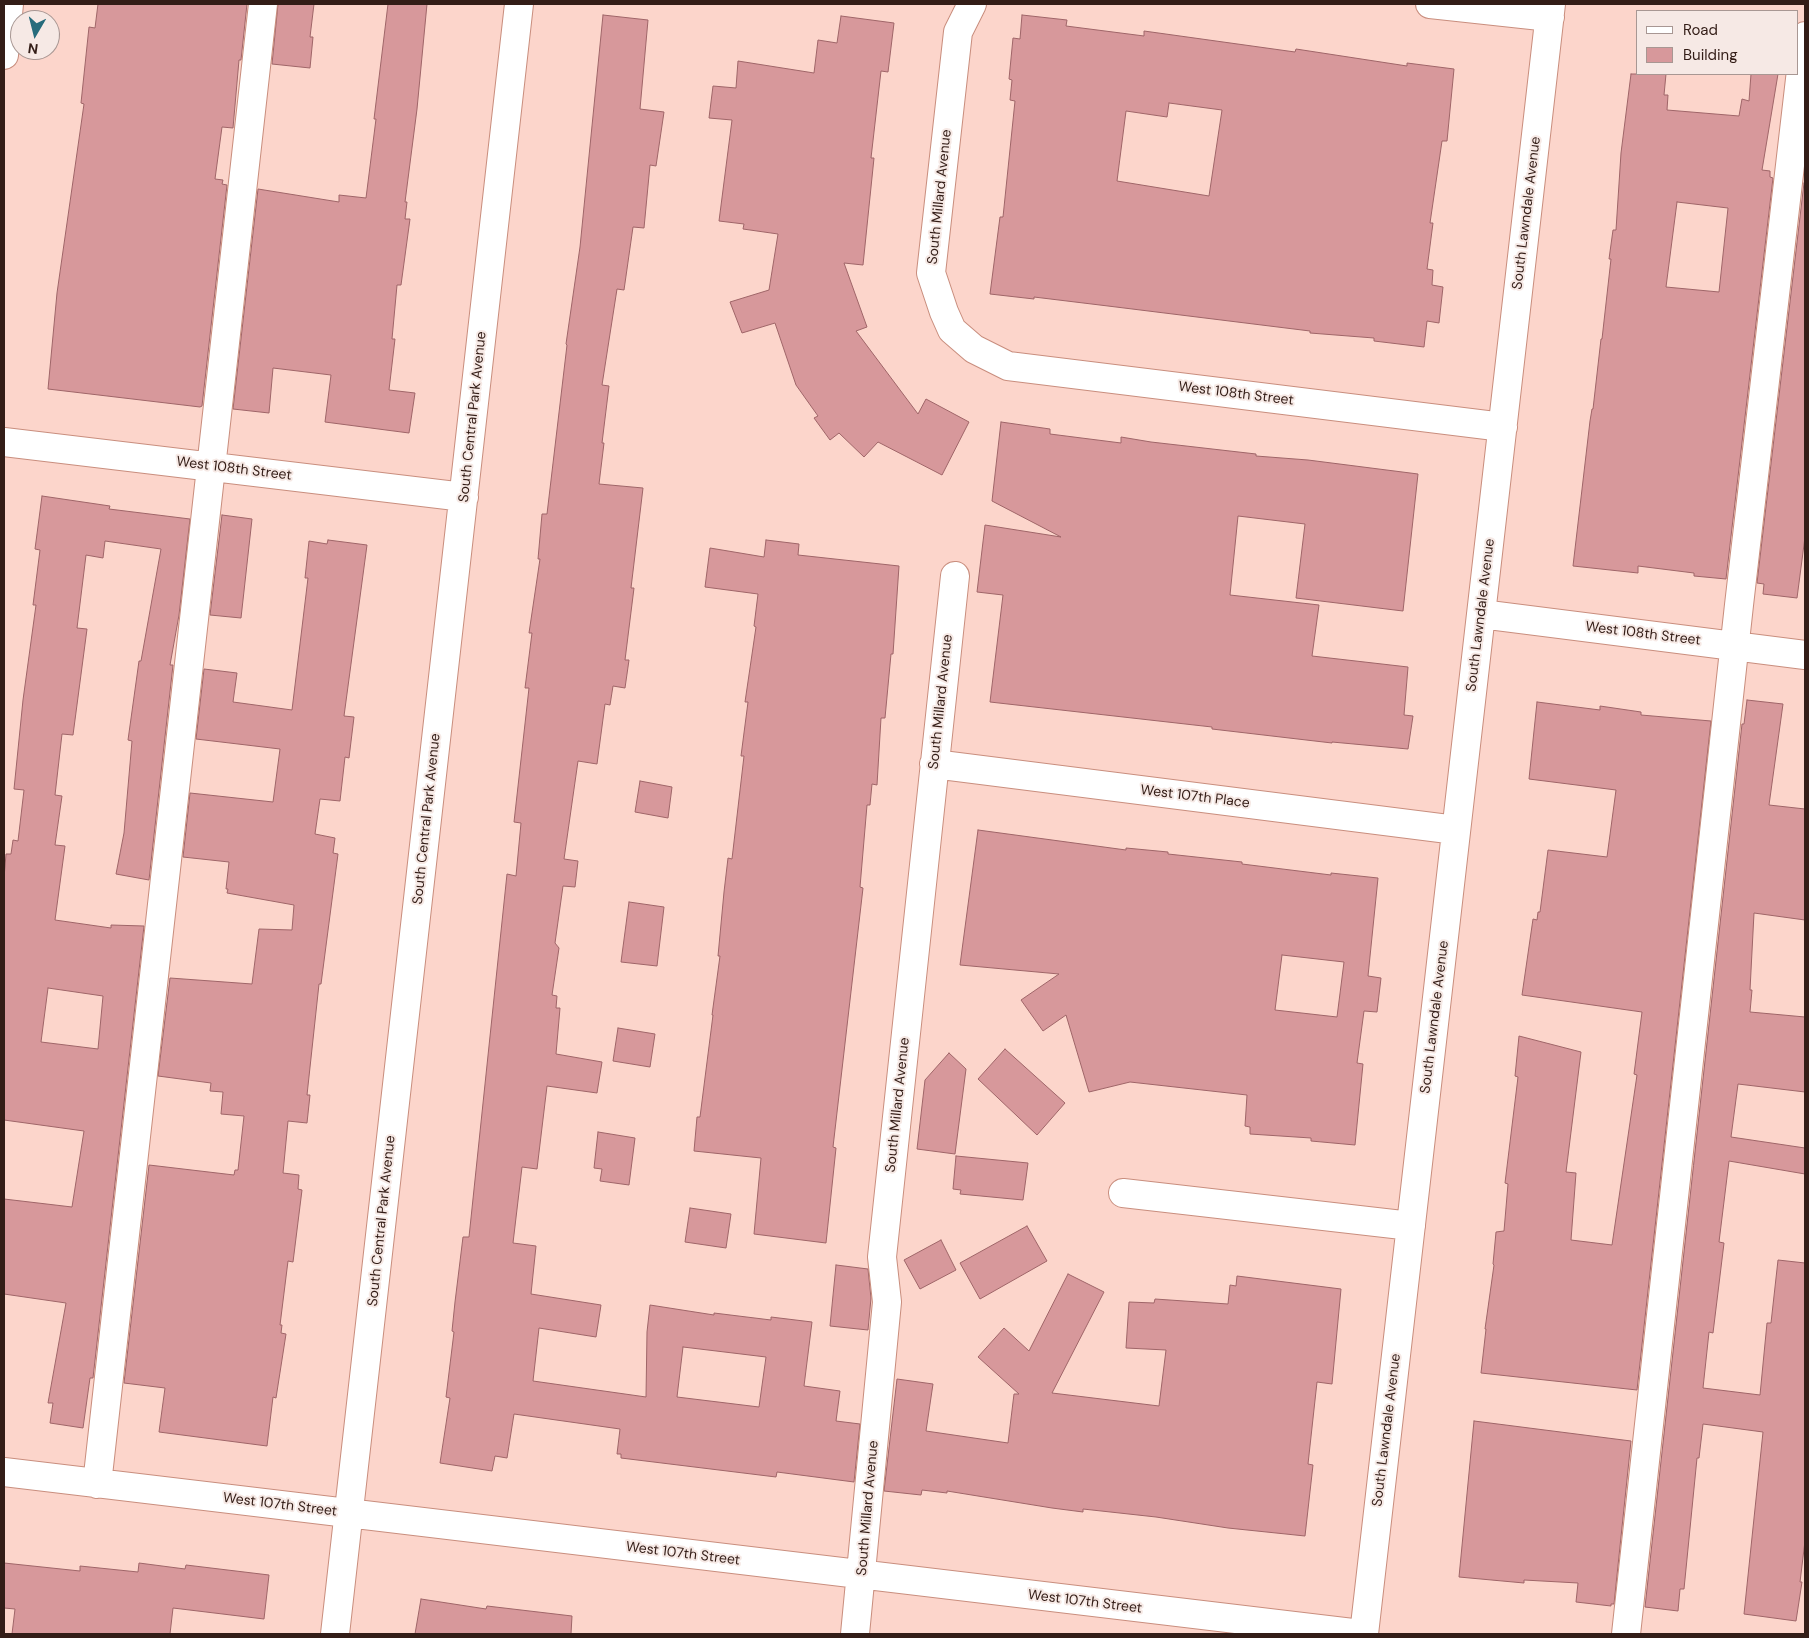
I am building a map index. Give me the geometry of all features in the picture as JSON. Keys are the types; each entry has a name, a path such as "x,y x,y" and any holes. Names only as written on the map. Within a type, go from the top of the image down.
{"street":[{"path":"4,54 9,4"},
{"path":"98,1484 263,4"},
{"name":"South Central Park Avenue","path":"335,1634 519,4"},
{"name":"South Millard Avenue","path":"972,4 958,32 931,273 952,330 974,349"},
{"path":"1430,4 1550,11"},
{"name":"South Lawndale Avenue","path":"1363,1634 1550,11"},
{"path":"1626,1634 1735,646 1805,36"},
{"name":"West 108th Street","path":"974,349 1008,366 1503,427"},
{"name":"West 108th Street","path":"4,442 464,497"},
{"name":"South Millard Avenue","path":"855,1634 887,1302 882,1257 954,576"},
{"name":"West 108th Street","path":"1481,614 1805,655"},
{"name":"West 107th Place","path":"934,764 1456,830"},
{"path":"1123,1193 1411,1226"},
{"name":"West 107th Street","path":"4,1472 1363,1634"}],"building":[{"path":"98,4 247,4 241,60 239,60 233,128 222,127 215,179 223,180 222,184 227,185 202,406 200,407 48,389 57,293 84,104 81,103 89,27 95,28"},
{"path":"278,4 314,4 310,37 313,37 310,68 272,64"},
{"path":"388,4 427,4 417,109 405,202 407,202 405,219 410,219 401,285 397,285 392,339 395,339 389,390 415,393 409,433 325,422 331,375 273,368 269,413 233,409 258,189 339,202 339,195 366,198"},
{"path":"603,15 648,20 640,109 664,112 656,166 650,165 644,228 633,227 624,290 617,289 602,385 609,386 599,484 643,488 631,588 634,588 625,660 629,660 625,688 613,686 610,705 605,704 597,764 578,761 564,859 578,861 575,887 563,886 555,943 559,948 552,995 557,996 556,1008 560,1008 556,1054 602,1062 597,1093 547,1086 537,1169 522,1167 513,1243 536,1246 531,1294 601,1305 596,1337 539,1328 533,1381 646,1397 647,1332 650,1305 714,1315 714,1313 771,1320 771,1317 812,1322 804,1386 840,1391 836,1421 860,1424 854,1482 777,1472 776,1477 621,1458 621,1454 617,1454 620,1429 514,1414 507,1458 495,1456 492,1471 440,1463 450,1398 446,1397 454,1332 452,1331 455,1302 463,1237 469,1237 507,874 516,876 521,823 514,822 529,688 525,688 532,633 529,633 540,559 538,559 542,514 547,514 566,344 580,247","holes":["683,1347 766,1357 759,1407 677,1397"]},
{"path":"1022,15 1067,20 1066,26 1144,36 1144,31 1295,52 1296,49 1407,66 1407,63 1454,69 1447,141 1442,141 1430,223 1433,223 1427,269 1433,270 1432,285 1443,287 1439,323 1427,321 1424,347 1374,341 1374,338 1310,333 1310,331 1108,306 990,294 1000,217 1003,217 1015,101 1010,100 1012,80 1009,79 1013,38 1020,39","holes":["1169,103 1222,110 1209,196 1117,181 1126,111 1167,117"]},
{"path":"841,16 894,23 888,72 881,71 871,158 874,158 863,265 844,263 867,327 856,331 918,414 926,399 969,422 942,475 878,442 864,457 839,433 830,440 814,418 818,416 796,385 775,323 742,333 730,302 769,290 778,234 743,229 744,224 719,221 732,120 709,118 713,86 736,88 738,61 814,73 818,40 837,43"},
{"path":"1631,74 1666,75 1664,95 1668,95 1667,110 1739,116 1742,99 1749,101 1751,75 1778,75 1762,170 1770,171 1770,177 1773,178 1726,579 1694,576 1694,573 1638,566 1638,573 1573,566 1590,421 1602,339 1611,259 1609,259 1613,230 1616,230 1621,153","holes":["1677,202 1728,208 1719,292 1666,287"]},
{"path":"1804,183 1805,537 1797,598 1763,594 1764,584 1757,583"},
{"path":"1001,422 1050,429 1050,434 1121,443 1121,437 1256,454 1256,456 1308,460 1418,474 1403,611 1296,598 1305,524 1238,516 1230,595 1319,605 1312,656 1408,667 1404,715 1413,716 1408,749 1332,743 1212,729 1212,727 990,702 1003,595 977,592 985,525 1061,537 992,501"},
{"path":"42,496 110,506 109,509 190,519 179,615 170,665 173,665 149,880 116,874 124,833 132,741 128,740 139,661 141,661 161,549 105,541 103,558 86,555 77,628 87,629 73,735 62,734 55,795 62,796 55,845 65,846 55,920 111,928 111,925 144,926 93,1378 90,1378 83,1428 50,1423 53,1403 48,1403 66,1303 4,1294 4,1199 72,1207 84,1131 4,1120 4,878 6,854 11,854 13,840 18,841 24,790 14,789 23,700 36,605 33,605 40,550 35,549","holes":["48,988 103,996 98,1049 41,1042"]},
{"path":"222,515 252,519 241,618 210,615"},
{"path":"328,540 367,545 344,716 354,717 349,758 345,757 340,801 320,799 315,834 335,838 333,853 338,854 321,984 319,984 307,1095 310,1095 307,1123 288,1121 283,1173 299,1175 298,1189 302,1190 293,1262 288,1261 280,1325 282,1325 281,1333 286,1334 276,1398 273,1397 267,1446 159,1432 165,1388 124,1383 149,1165 234,1175 235,1170 238,1170 244,1116 221,1114 223,1092 210,1091 211,1083 158,1076 170,978 252,984 259,929 292,930 294,905 227,893 229,862 183,857 190,793 273,802 280,749 196,739 204,669 237,673 233,702 292,710 308,578 305,578 309,541 327,544"},
{"path":"766,540 799,544 798,555 899,566 893,654 891,654 885,718 881,718 877,785 872,784 870,805 867,805 860,887 863,888 833,1147 836,1148 826,1243 754,1234 761,1158 694,1151 697,1117 700,1117 720,956 718,956 728,858 732,859 744,756 741,756 748,702 745,702 756,627 754,626 758,594 705,587 710,548 764,557"},
{"path":"1747,700 1783,704 1769,805 1805,809 1805,920 1754,913 1750,1012 1805,1017 1805,1092 1738,1084 1731,1137 1805,1148 1805,1174 1729,1161 1719,1242 1724,1243 1713,1333 1709,1332 1703,1388 1760,1395 1767,1323 1771,1323 1778,1260 1805,1263 1805,1541 1800,1582 1802,1582 1796,1621 1744,1614 1763,1432 1703,1424 1699,1458 1697,1458 1684,1589 1680,1589 1678,1611 1645,1607 1742,724 1744,724"},
{"path":"1537,702 1600,710 1600,706 1641,712 1641,715 1711,721 1637,1390 1481,1373 1494,1265 1496,1232 1504,1231 1508,1184 1505,1183 1518,1077 1515,1076 1519,1036 1581,1052 1566,1172 1576,1173 1571,1240 1612,1245 1637,1075 1634,1074 1642,1012 1522,995 1533,919 1537,920 1538,912 1540,912 1548,850 1607,857 1616,790 1529,779"},
{"path":"640,781 672,787 668,818 635,812"},
{"path":"978,830 1126,850 1126,848 1168,852 1168,854 1242,862 1242,864 1331,875 1331,873 1378,878 1368,976 1381,978 1377,1012 1364,1011 1357,1063 1363,1064 1355,1145 1311,1141 1311,1138 1250,1134 1250,1127 1245,1126 1247,1095 1130,1082 1089,1092 1066,1015 1043,1031 1021,1000 1059,974 960,965","holes":["1282,955 1344,962 1337,1017 1275,1010"]},
{"path":"629,902 664,907 657,966 621,962"},
{"path":"618,1028 655,1034 650,1067 613,1061"},
{"path":"1005,1049 1065,1103 1037,1135 978,1079"},
{"path":"949,1053 966,1069 955,1154 917,1149 925,1080"},
{"path":"598,1132 635,1138 629,1185 600,1181 602,1169 594,1168"},
{"path":"956,1156 1028,1163 1023,1200 960,1194 961,1190 953,1189"},
{"path":"690,1208 731,1214 726,1248 685,1242"},
{"path":"1027,1226 1047,1261 980,1299 960,1263"},
{"path":"941,1240 956,1270 920,1289 904,1260"},
{"path":"836,1265 868,1269 871,1298 868,1330 830,1326"},
{"path":"1068,1274 1104,1292 1052,1393 1159,1406 1166,1350 1126,1348 1129,1302 1154,1303 1155,1299 1228,1304 1230,1285 1236,1286 1237,1276 1341,1289 1332,1384 1317,1382 1308,1464 1313,1465 1305,1536 1083,1509 1083,1512 947,1491 947,1493 922,1490 921,1495 884,1491 897,1379 933,1384 926,1431 1008,1443 1014,1394 1019,1394 978,1357 1004,1328 1029,1351"},
{"path":"1474,1421 1631,1441 1614,1604 1611,1604 1611,1606 1576,1602 1578,1583 1524,1580 1524,1583 1459,1577"},
{"path":"4,1563 80,1571 80,1566 138,1572 139,1563 185,1569 186,1565 269,1575 264,1619 173,1608 170,1634 12,1634 15,1609 4,1608"},
{"path":"421,1599 486,1609 487,1606 572,1616 571,1634 415,1634"}]}
